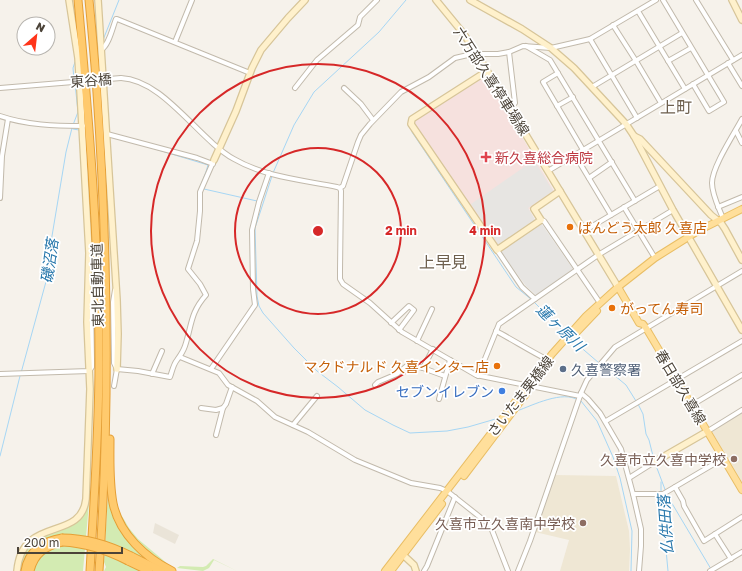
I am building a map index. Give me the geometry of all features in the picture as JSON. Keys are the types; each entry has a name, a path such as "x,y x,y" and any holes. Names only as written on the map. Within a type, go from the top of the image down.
{"highway":[{"name":"東北自動車道","path":"78,0 90,127 96,250 99,361 96,475 90,571"},
{"name":"東北自動車道","path":"89,0 102,167 106,280 107,380 105,474 99,571"},
{"path":"107,380 110,411 112,490 116,512 122,526 134,542 151,558 172,571"},
{"path":"86,571 92,494 96,475"},
{"path":"25,571 27,561 34,551 44,543 51,540 85,539 108,546 149,571"},
{"path":"30,571 35,557 43,549 62,540"},
{"path":"129,558 161,571"}],"main road":[{"name":"さいたま栗橋線","path":"530,386 573,336 602,306 655,258 742,209"},
{"name":"さいたま栗橋線","path":"720,221 742,213"},
{"name":"さいたま栗橋線","path":"385,571 401,554 450,494 548,360 570,333 600,302 689,239"},
{"name":"春日部久喜線","path":"619,289 639,323 643,324 646,328 742,490"},
{"name":"さいたま栗橋線","path":"391,571 401,554"}],"street":[{"path":"17,571 19,559 29,542 42,533 71,523 79,516 84,508 90,401 87,322 89,253 78,58 69,0"},
{"path":"98,0 118,313 117,369 114,386"},
{"path":"175,42 192,0"},
{"path":"117,369 170,377 177,359 180,357 184,347 194,313 198,304 206,295 200,284 188,269 197,241 200,192 220,149 250,73 261,50 305,0"},
{"path":"295,88 317,60 358,25 360,17 377,0"},
{"name":"六万部久喜停車場線","path":"436,0 456,24 477,54 619,289"},
{"path":"470,0 522,29 551,48 592,87 626,124 634,136 689,239 742,330"},
{"path":"639,571 641,546 640,529 633,494 621,449 606,421 588,399 581,394 478,376 399,330 370,303 343,284 340,279 340,188 343,186 361,135 374,120 401,92 429,77 455,58 477,54 498,54 525,46 551,48 590,39 656,0"},
{"path":"663,0 724,102 710,111 693,84"},
{"path":"696,0 742,86"},
{"path":"732,0 742,20"},
{"path":"638,11 685,89"},
{"path":"101,50 107,43 117,19 250,73"},
{"path":"613,25 661,103"},
{"path":"592,87 660,48 682,33"},
{"path":"590,39 637,118"},
{"path":"525,46 550,60 635,200"},
{"path":"668,61 691,48"},
{"path":"508,52 515,103 511,108"},
{"path":"548,171 742,55"},
{"path":"487,71 412,119 411,122 522,287 533,300"},
{"path":"558,73 543,82 582,150"},
{"name":"東谷橋","path":"0,88 121,78 135,80 150,87 220,149 237,161 271,174 340,188"},
{"path":"344,88 361,104 374,120"},
{"path":"557,106 573,97"},
{"path":"0,116 8,119 38,124 83,126"},
{"path":"0,198 2,156 8,119"},
{"path":"720,221 713,190 713,179 723,154 741,121"},
{"path":"736,131 742,143"},
{"path":"107,134 214,162"},
{"path":"634,136 640,139 720,221 732,239 742,260"},
{"path":"575,155 611,215"},
{"path":"589,178 612,162"},
{"path":"211,369 255,305 253,289 252,230 259,202 271,174"},
{"path":"584,231 660,186"},
{"path":"560,191 534,209 541,220 544,221 600,302"},
{"path":"718,207 742,197"},
{"path":"624,207 655,258"},
{"path":"478,376 499,324 598,255 673,210"},
{"path":"497,250 541,220"},
{"path":"518,571 587,380 608,353 615,347 742,271"},
{"path":"391,323 409,306 414,310 399,330"},
{"path":"417,340 432,309"},
{"path":"496,331 548,360"},
{"path":"606,421 742,341"},
{"path":"423,368 432,349"},
{"path":"152,374 162,351"},
{"path":"180,357 220,374 232,387 258,401 275,417 294,425 355,460 411,484 440,488 450,494 490,525 508,571"},
{"path":"439,399 450,360"},
{"path":"375,385 378,382 397,374 409,364 445,376"},
{"path":"0,374 89,371"},
{"path":"692,405 742,375"},
{"path":"216,435 223,408 232,387"},
{"path":"294,425 317,396"},
{"path":"201,408 216,410 223,408"},
{"path":"629,478 742,410"},
{"path":"633,494 660,495 667,493 724,458"},
{"path":"675,487 683,501 684,506 704,540 742,517"},
{"path":"424,571 427,566 450,494"},
{"path":"715,534 731,558"},
{"path":"710,571 742,552"},
{"path":"401,554 414,566 416,571"}],"shaded area":[{"name":"新久喜総合病院","path":"486,76 554,191 529,209 535,222 500,245 498,245 414,123"},
{"path":"534,160 553,191 528,208 535,220 500,245 471,204"},
{"path":"541,223 573,269 536,295 526,286 500,251"},
{"name":"久喜市立久喜中学校","path":"742,412 742,484 711,430"},
{"name":"久喜市立久喜南中学校","path":"555,475 616,476 629,531 629,571 560,571 569,540 535,532"},
{"path":"155,523 179,535 175,544 153,533"}],"green space":[{"path":"108,493 122,530 167,571 129,553 144,571 104,571 106,567 104,562"},
{"path":"89,503 83,571 33,571 37,560 65,535 47,538 36,544 23,571 19,571 25,552 32,543 40,537 72,525 79,520"},
{"path":"119,511 129,528 138,539 169,565 146,549 133,535"},
{"path":"213,559 237,571 214,560 209,568 203,571 177,568 180,566 203,567"}],"waterway":[{"name":"磯沼落","path":"103,40 119,0"},
{"path":"273,173 294,125 314,92 379,32 406,0"},
{"name":"磯沼落","path":"74,80 73,68 75,62"},
{"name":"磯沼落","path":"73,125 78,112 75,83"},
{"name":"磯沼落","path":"21,373 50,267 51,242 66,152 72,128"},
{"name":"磯沼落","path":"73,129 79,130"},
{"name":"蓮ヶ原川","path":"412,132 516,287 532,300"},
{"path":"142,145 208,165 200,187"},
{"path":"272,176 255,228 257,296 259,306 263,313 294,348 317,371 365,410 410,433 447,431 468,427 499,418"},
{"path":"204,189 257,201"},
{"name":"蓮ヶ原川","path":"534,302 566,334"},
{"name":"蓮ヶ原川","path":"570,338 599,363"},
{"name":"蓮ヶ原川","path":"602,365 626,385 636,401"},
{"name":"磯沼落","path":"0,456 20,376"},
{"path":"517,411 539,402 556,398 572,397 578,400"},
{"path":"581,401 597,421 613,457 620,478 632,531 631,571"},
{"name":"蓮ヶ原川","path":"638,404 643,414 646,434 654,460"},
{"name":"仏供田落","path":"655,463 666,492"},
{"name":"仏供田落","path":"661,482 661,493"},
{"name":"蓮ヶ原川","path":"667,495 711,569"},
{"name":"仏供田落","path":"661,496 668,571"}],"place":[{"name":"新久喜総合病院","path":"486,157"},
{"name":"ばんどう太郎 久喜店","path":"570,227"},
{"name":"がってん寿司","path":"612,308"},
{"name":"マクドナルド 久喜インター店","path":"497,366"},
{"name":"久喜警察署","path":"563,369"},
{"name":"セブンイレブン","path":"502,391"},
{"name":"久喜市立久喜中学校","path":"734,459"},
{"name":"久喜市立久喜南中学校","path":"583,523"}],"district":[{"name":"上町","path":"676,107"},
{"name":"上早見","path":"443,262"}]}
